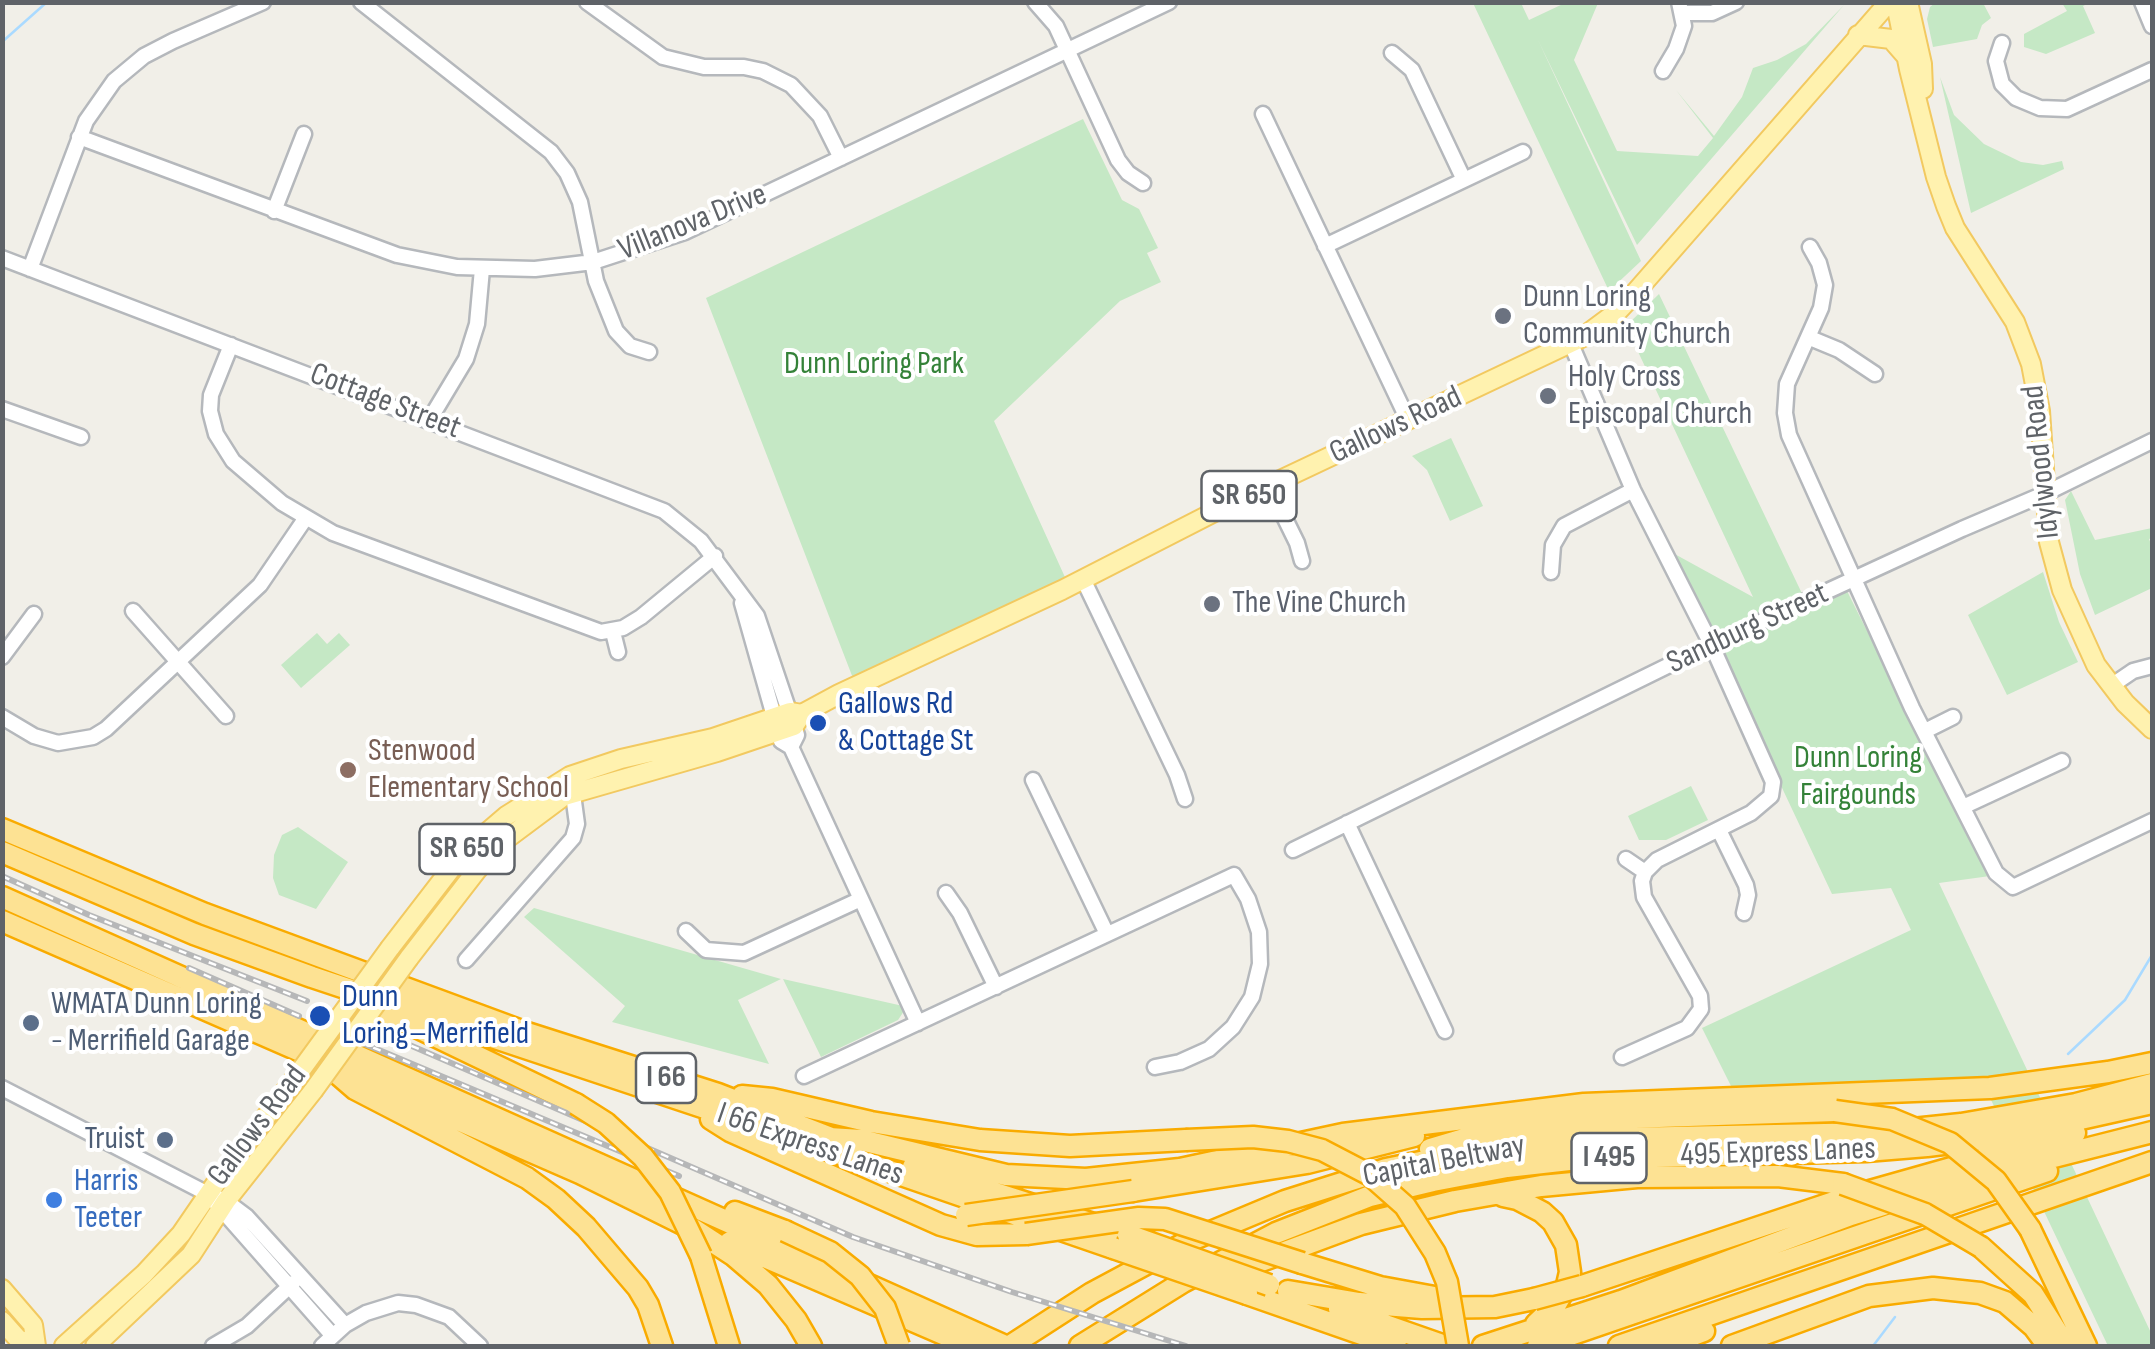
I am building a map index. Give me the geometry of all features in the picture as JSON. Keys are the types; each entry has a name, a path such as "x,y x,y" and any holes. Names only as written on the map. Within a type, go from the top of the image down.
{"highway":[{"name":"I 66","path":"2,829 205,914 526,1032 718,1094 1120,1242 1278,1288 1445,1346"},
{"name":"I 66 Express Lanes","path":"2,852 176,927 312,977 1120,1242 1247,1294 1396,1346"},
{"path":"2,897 290,1023 993,1344"},
{"path":"2,921 580,1172 655,1210 712,1240 753,1270 784,1303 812,1346"},
{"path":"312,977 576,1104 606,1123 644,1157 670,1192 701,1256 729,1346"},
{"path":"321,1059 355,1090 527,1178 556,1198 604,1246 638,1288 662,1346"},
{"path":"829,1138 861,1140 1006,1175 1086,1179 1180,1168 1343,1134 1489,1117 1648,1100 1990,1088 2152,1063"},
{"name":"Capital Beltway","path":"993,1344 1051,1318 1142,1264 1222,1226 1314,1190 1415,1163 1544,1142 1618,1136 1875,1133 2018,1116 2152,1084"},
{"path":"428,1089 473,1101 830,1252 860,1276 885,1308 899,1346"},
{"path":"718,1094 772,1099 870,1122 1009,1143 1070,1146 1253,1137 1288,1140 1322,1150 1370,1175 1405,1206 1435,1252 1447,1282 1458,1346"},
{"path":"684,1101 730,1130 874,1198 966,1233 1026,1234 1139,1218 1165,1219 1380,1287 1487,1302 1530,1300"},
{"path":"1278,1288 1359,1303 1422,1308 1474,1308 1530,1300 1836,1202 2042,1144 2152,1105"},
{"name":"495 Express Lanes","path":"1080,1346 1183,1282 1276,1233 1370,1196 1433,1181 1507,1166 1578,1159 1927,1146 2000,1137 2152,1105"},
{"path":"1314,1190 1427,1150 1512,1127 1588,1119 1835,1111 1892,1119 1950,1143 1996,1181 2030,1230 2086,1346"},
{"path":"874,1198 927,1214 966,1214 1133,1192 1325,1159 1489,1117"},
{"path":"1484,1346 1967,1179 2152,1133"},
{"path":"1538,1346 2152,1133"},
{"path":"1618,1346 2152,1162"},
{"path":"1099,1334 1202,1284 1324,1236 1391,1216 1541,1186 1638,1177 1778,1176 1843,1184 1925,1214 1982,1247 2033,1294 2066,1346"},
{"path":"1481,1196 1503,1196 1530,1204 1553,1222 1566,1244 1570,1272 1562,1297 1546,1316 1519,1334"},
{"path":"655,1210 993,1344"},
{"path":"1732,1346 1868,1296 1933,1288 1980,1292 2005,1302 2034,1327 2048,1346"},
{"path":"1664,1346 1713,1327 1763,1297"}],"main road":[{"name":"Gallows Road","path":"64,1346 165,1253 464,852 506,816 621,759 787,720 1570,344 1618,311 1889,2"},
{"name":"Idylwood Road","path":"1899,2 1907,59 1936,177 1956,228 2014,322 2031,364 2040,412 2048,542 2062,590 2082,640 2111,686 2152,729"},
{"name":"Idylwood Road","path":"1908,2 1922,64 1924,130"},
{"path":"1858,36 1890,39 1907,59"},
{"name":"Gallows Road","path":"95,1346 184,1262 477,870 505,840 571,784"},
{"path":"2,1289 33,1325 35,1346"},
{"path":"2,1322 18,1338 35,1346"}],"street":[{"path":"30,269 79,137 101,96 144,56 263,2"},
{"path":"361,2 551,152 567,173 580,202 602,303 616,331 630,346 649,352"},
{"path":"587,2 663,57 704,67 764,72 791,85 820,116 841,158"},
{"path":"1035,2 1056,26 1118,160 1128,173 1143,182"},
{"name":"Villanova Drive","path":"79,137 397,255 482,269 536,269 593,262 685,232 1169,2"},
{"path":"1663,71 1684,26 1681,8 1712,13 1736,2"},
{"path":"2142,2 2152,26"},
{"path":"2002,43 1996,61 2002,84 2016,98 2040,108 2067,109 2152,70"},
{"path":"1392,53 1412,70 1464,180"},
{"path":"1263,114 1408,420"},
{"path":"274,211 304,134"},
{"path":"1325,246 1523,152"},
{"path":"1810,247 1820,263 1825,285 1810,338 1788,384 1785,412 1789,435 1912,708 1996,872 2013,888 2152,821"},
{"name":"Cottage Street","path":"2,258 650,504 686,526 715,556 757,616 787,720 782,742 791,747 918,1024"},
{"path":"430,419 466,358 477,324 482,269"},
{"path":"1810,338 1839,350 1875,374"},
{"path":"1570,344 1633,490 1772,775 1773,789 1766,802 1657,860 1645,872 1644,897 1700,996 1702,1009 1687,1028 1622,1057"},
{"path":"231,345 211,395 210,411 216,434 233,461 305,520 592,630 613,632 641,617 715,556"},
{"path":"2,409 81,437"},
{"name":"Sandburg Street","path":"1293,850 1712,646 2152,441"},
{"path":"1269,486 1298,544 1302,562"},
{"path":"1551,572 1554,545 1564,526 1633,490"},
{"path":"2,717 43,740 74,742 93,737 121,716 260,586 305,520"},
{"path":"1084,579 1170,758 1184,800"},
{"path":"133,611 226,716"},
{"path":"2,657 34,614"},
{"path":"613,632 618,652"},
{"path":"2111,686 2133,671 2152,666"},
{"path":"1926,731 1953,717"},
{"path":"1964,806 2062,761"},
{"path":"1033,780 1107,934"},
{"path":"466,960 573,838 577,824 571,784"},
{"path":"1346,824 1445,1031"},
{"path":"1719,830 1746,885 1744,912"},
{"path":"1626,859 1645,872"},
{"path":"804,1076 1234,875 1248,899 1259,932 1260,964 1252,997 1234,1027 1208,1049 1180,1062 1154,1067"},
{"path":"946,893 996,986"},
{"path":"686,932 706,950 744,954 860,899"},
{"path":"2,1088 246,1216 301,1276 334,1336"},
{"path":"224,1204 289,1287 334,1336"},
{"path":"213,1346 247,1326 301,1276"},
{"path":"334,1336 379,1307 398,1303 416,1305 456,1322 480,1346"}],"green space":[{"path":"1473,3 1521,3 1529,20 1565,3 1598,3 1574,60 1617,151 1698,156 1713,138 1676,90 1714,136 1742,97 1753,68 1806,44 1844,5 1637,245 1538,40 1641,261 1609,291"},
{"path":"1935,3 1983,3 1991,18 1982,25 1977,39 1933,47 1927,19"},
{"path":"2062,3 2089,3 2083,6 2095,33 2046,54 2024,47 2024,34 2067,11"},
{"path":"1940,77 1954,115 1984,144 2021,162 2043,165 2062,161 2064,169 1971,213"},
{"name":"Dunn Loring Park","path":"1083,119 1122,200 1139,209 1158,248 1147,253 1161,282 1120,301 994,421 1069,586 856,686 706,298"},
{"name":"Dunn Loring Fairgounds","path":"1659,294 1807,604 1847,591 1990,876 1939,883 2152,1335 2152,1346 2108,1346 1983,1083 1958,1087 1731,1086 1702,1028 1911,930 1891,888 1832,894 1671,552 1753,597 1626,326"},
{"path":"1451,438 1483,506 1450,521 1427,470 1412,456"},
{"path":"2071,491 2095,540 2152,528 2152,588 2095,615 2080,574 2065,500"},
{"path":"2043,572 2059,622 2078,662 2007,695 1968,615"},
{"path":"317,633 327,644 339,633 350,645 301,688 281,665"},
{"path":"1691,786 1708,820 1666,840 1639,840 1628,816"},
{"path":"298,827 348,862 316,909 279,895 273,878 274,855 282,835"},
{"path":"534,908 781,979 738,1000 769,1064 612,1022 625,1006 524,917"},
{"path":"783,979 903,1006 904,1011 898,1020 821,1057"}],"waterway":[{"path":"2,42 47,2"},
{"path":"2068,1054 2125,1000 2152,955"},
{"path":"1873,1346 1895,1317"}],"railway":[{"path":"2,876 89,915 307,1001"},
{"path":"189,968 299,1016"},
{"path":"338,1014 853,1237 1186,1346"},
{"path":"329,1029 679,1176"}],"place":[{"name":"Dunn Loring Community Church","path":"1503,316"},
{"name":"Holy Cross Episcopal Church","path":"1548,396"},
{"name":"The Vine Church","path":"1212,604"},
{"name":"Gallows Rd & Cottage St","path":"818,723"},
{"name":"Stenwood Elementary School","path":"348,770"},
{"name":"Dunn Loring–Merrifield","path":"320,1016"},
{"name":"WMATA Dunn Loring - Merrifield Garage","path":"31,1023"},
{"name":"Truist","path":"165,1140"},
{"name":"Harris Teeter","path":"54,1200"}]}
